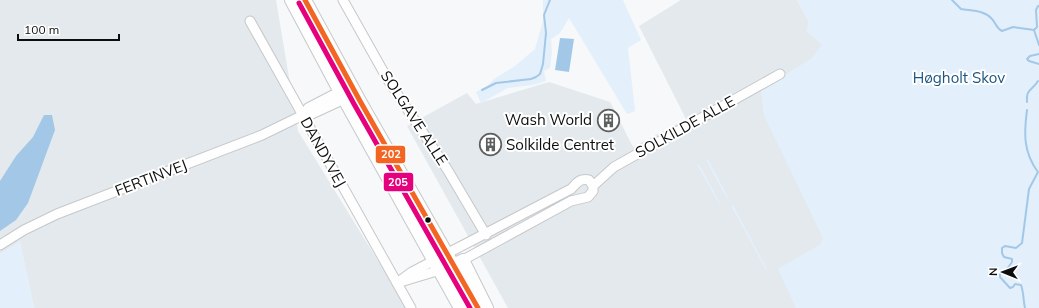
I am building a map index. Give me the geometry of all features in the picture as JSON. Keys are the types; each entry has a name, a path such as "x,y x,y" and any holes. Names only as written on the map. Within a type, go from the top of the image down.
{"main road":[{"path":"291,0 337,95 400,198 414,212 434,246 487,308"},
{"path":"305,0 399,170 471,308"},
{"path":"337,95 353,87"},
{"path":"337,95 349,95 355,102 384,154 399,170"},
{"path":"447,262 460,308"},
{"path":"447,262 478,308"}],"street":[{"name":"SOLGAVE ALLE","path":"343,0 388,80 447,169 486,234"},
{"name":"DANDYVEJ","path":"250,21 411,308"},
{"name":"SOLKILDE ALLE","path":"591,183 610,169 780,74"},
{"name":"FERTINVEJ","path":"0,245 24,230 57,214 262,135 303,115 312,114 338,102 337,95"},
{"name":"SOLKILDE ALLE","path":"447,262 486,234 571,189 578,181 582,179 591,183"},
{"name":"SOLKILDE ALLE","path":"447,262 571,201 588,197 593,191 591,183"},
{"path":"397,283 447,262"}],"shaded area":[{"path":"0,0 276,0 298,131 407,308 34,308 20,242 0,254"},
{"path":"681,0 797,0 809,22 885,99 836,201 799,308 508,308 407,126 467,93 476,104 549,82 610,102 633,147 686,119 639,26"}],"green space":[{"path":"543,0 623,0 641,40 628,48 635,111 627,114 569,18 560,33 551,39 552,52 550,68 544,71 546,81 532,85 508,88 481,103 476,92 515,66 535,49 543,21"},
{"name":"Høgholt Skov","path":"797,0 1039,0 1039,308 796,308 778,269 821,244 823,238 764,115 761,89 811,59 822,45 806,31 809,22"},
{"path":"708,159 729,199 727,199 706,160"},
{"path":"699,164 720,203 719,204 697,165"},
{"path":"733,205 767,269 766,270 731,206"},
{"path":"20,241 34,308 0,308 0,254"}],"water":[{"path":"560,38 574,39 569,72 555,70"},
{"path":"44,115 52,115 55,130 28,203 16,220 0,231 0,181 16,156 33,137"}],"waterway":[{"path":"482,90 496,83 531,79 540,74 543,64 546,33 544,15 550,0"},
{"path":"952,0 961,9 978,11 989,16 1002,31 1013,27 1034,30 1037,27 1036,10 1039,6"},
{"path":"1034,30 1039,45"},
{"path":"1039,54 1030,56 1027,59 1039,64"},
{"path":"1027,102 1028,92 1038,81"},
{"path":"1025,308 1021,285 1015,284 1010,288 1000,277 1000,273 1005,272 1012,262 1012,259 1004,257 1002,248 1005,246 1016,248 1022,243 1029,189 1038,172 1033,165 1027,150 1025,134 1027,110"}],"transit line":[{"name":"202","path":"305,0 360,101 478,308"},
{"name":"205","path":"299,3 354,104 470,308"}],"place":[{"name":"Wash World","path":"608,120"},
{"name":"Solkilde Centret","path":"490,145"}]}
